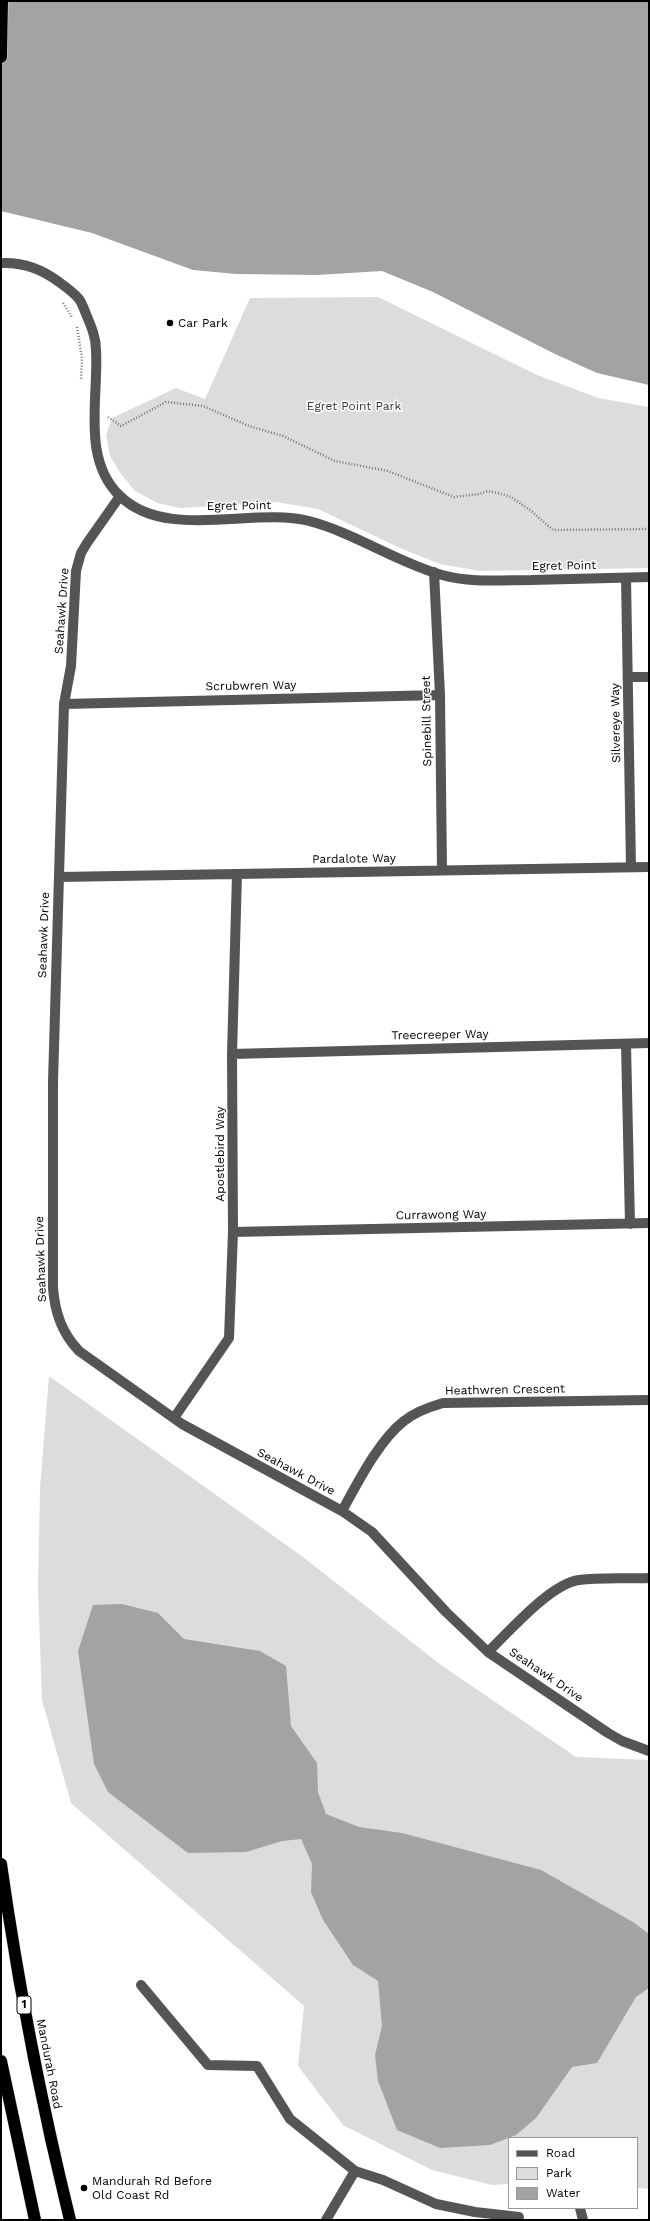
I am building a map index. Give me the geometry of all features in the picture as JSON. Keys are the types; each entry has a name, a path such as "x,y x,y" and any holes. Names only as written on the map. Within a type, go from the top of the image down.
{"highway":[{"path":"1,57 2,1"},
{"name":"Mandurah Road","path":"1,1864 28,2033 70,2220"},
{"path":"1,2061 35,2220"}],"street":[{"name":"Egret Point","path":"1,263 16,262 36,267 80,299 93,331 96,349 95,416 97,456 106,476 120,496 137,508 158,516 184,521 286,518 308,521 434,572 462,579 649,578"},
{"name":"Seahawk Drive","path":"120,496 87,543 78,565 74,601 71,666 64,704 52,1082 53,1288 58,1320 69,1340 79,1350 174,1418 209,1440 342,1511 372,1532 385,1544 446,1612 488,1652 608,1733 622,1741 649,1751"},
{"name":"Spinebill Street","path":"434,572 440,695 442,870"},
{"name":"Silvereye Way","path":"626,578 631,867"},
{"path":"628,677 649,677"},
{"name":"Scrubwren Way","path":"64,704 440,695"},
{"name":"Pardalote Way","path":"59,877 649,867"},
{"name":"Apostlebird Way","path":"174,1418 229,1338 233,1232 232,1054 237,874"},
{"name":"Treecreeper Way","path":"232,1054 649,1043"},
{"path":"626,1044 630,1224"},
{"name":"Currawong Way","path":"233,1232 649,1223"},
{"name":"Heathwren Crescent","path":"342,1511 363,1474 394,1430 405,1420 425,1409 443,1403 649,1400"},
{"path":"488,1652 537,1604 565,1585 577,1580 649,1578"},
{"path":"141,1985 208,2065 257,2066 290,2119 355,2171 383,2180 436,2204 475,2212 520,2215"},
{"path":"326,2220 355,2171"},
{"path":"580,2209 584,2220"}],"path":[{"path":"60,300 67,308 76,327 82,358 81,387"},
{"path":"95,416 107,416 122,426 166,402 203,406 249,426 283,436 335,461 388,471 454,497 479,494 488,491 498,492 511,497 530,510 553,530 649,529"}],"green space":[{"name":"Egret Point Park","path":"378,297 537,375 598,398 649,407 649,568 480,571 440,564 400,548 318,509 276,502 180,508 157,503 135,491 121,474 110,456 106,435 112,418 176,388 205,399 250,298"},
{"path":"49,1376 303,1557 441,1665 576,1757 649,1760 649,2189 638,2188 638,2137 508,2137 508,2184 492,2185 432,2170 343,2125 298,2066 304,2006 71,1803 42,1700 38,1587 40,1488"}],"water":[{"path":"1,1 649,1 649,385 597,373 555,354 433,292 382,271 317,275 236,274 193,270 92,233 1,211"},
{"path":"122,1604 158,1613 184,1639 260,1651 286,1666 291,1726 317,1763 318,1792 326,1814 359,1827 402,1833 541,1870 633,1922 649,1934 649,1988 636,1997 597,2063 572,2067 536,2118 516,2135 490,2145 440,2148 397,2130 378,2081 375,2055 382,2026 378,1981 353,1965 323,1920 311,1892 312,1864 301,1839 282,1841 246,1852 188,1853 108,1792 94,1764 78,1651 93,1605"}],"place":[{"name":"Car Park","path":"170,323"},
{"name":"Mandurah Rd Before Old Coast Rd","path":"84,2188"}]}
